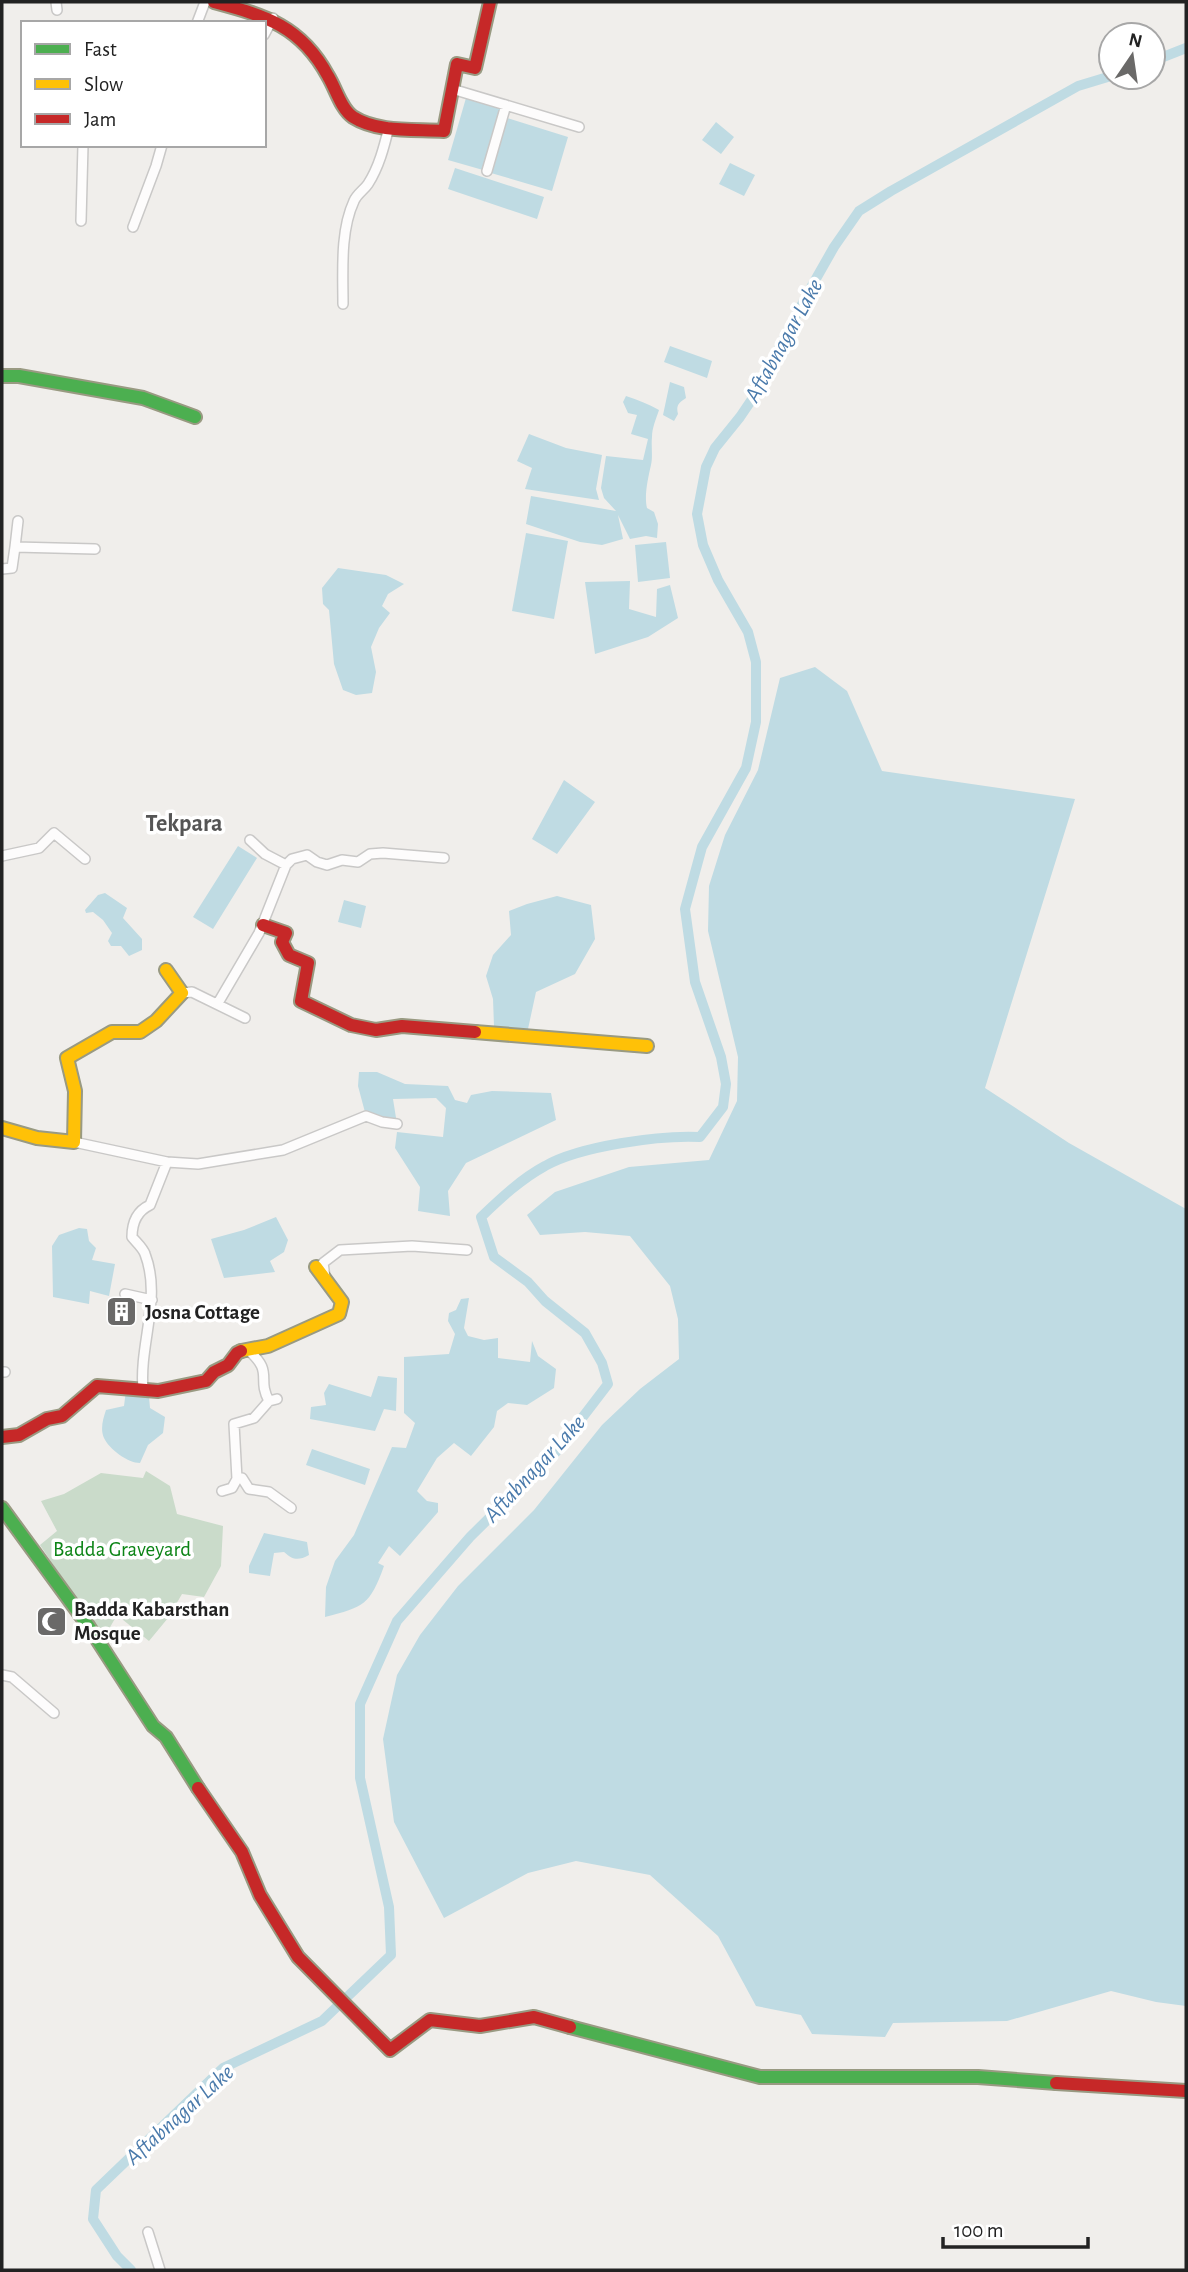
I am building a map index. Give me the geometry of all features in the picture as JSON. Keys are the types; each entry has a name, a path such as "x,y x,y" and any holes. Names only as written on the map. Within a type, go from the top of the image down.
{"street":[{"path":"198,21 205,2"},
{"path":"215,2 273,18 297,33 316,55 350,114 377,126 444,131 457,64 475,68 490,2"},
{"path":"266,31 273,18"},
{"path":"452,89 579,127"},
{"path":"487,171 506,105"},
{"path":"343,304 343,264 348,221 355,198 368,185 381,158 389,127"},
{"path":"81,221 83,147"},
{"path":"133,227 161,147"},
{"path":"2,376 19,376 143,398 195,417"},
{"path":"2,569 12,568 18,521"},
{"path":"15,547 94,549"},
{"path":"2,856 39,848 54,833 85,859"},
{"path":"250,840 265,854 286,865"},
{"path":"218,1003 263,925 286,865 303,855 327,866 342,860 358,862 370,854 383,853 444,858"},
{"path":"263,925 286,933 282,942 289,955 308,963 301,1001 351,1025 376,1030 402,1026 647,1046"},
{"path":"166,970 182,993"},
{"path":"74,1142 75,1091 67,1058 112,1032 140,1032 156,1021 182,993 192,992 245,1017"},
{"path":"2,1128 37,1138 74,1142 167,1162 198,1164 283,1150 366,1116 397,1124"},
{"path":"143,1389 142,1361 152,1300 145,1252 132,1237 132,1226 142,1209 150,1205 167,1162"},
{"path":"325,1279 323,1263 340,1251 412,1246 467,1250"},
{"path":"2,1437 19,1435 47,1419 62,1416 97,1386 158,1391 206,1381 214,1372 228,1365 237,1353 268,1346 339,1314 342,1302 316,1267"},
{"path":"125,1294 152,1300"},
{"path":"222,1491 232,1488 237,1479 234,1424 254,1418 273,1400 264,1392 262,1363 247,1349"},
{"path":"237,1479 242,1478 249,1489 269,1492 291,1508"},
{"path":"4,1516 89,1626 153,1726 166,1737 242,1852 260,1895 298,1957 390,2050 430,2020 480,2026 534,2017 761,2077 978,2077 1186,2091"},
{"path":"2,1675 12,1677 54,1713"},
{"path":"148,2232 160,2270"}],"green space":[{"name":"Badda Graveyard","path":"146,1471 170,1486 177,1514 223,1526 221,1566 204,1597 182,1594 168,1618 149,1641 117,1615 101,1643 84,1611 40,1545 57,1531 41,1501 64,1494 101,1473 143,1478"}],"water":[{"path":"466,98 501,108 483,170 448,160"},
{"path":"507,118 568,137 552,191 491,173"},
{"path":"716,122 734,137 721,154 702,140"},
{"path":"730,163 755,175 744,196 719,184"},
{"path":"455,168 544,197 537,219 448,189"},
{"path":"670,346 712,361 707,378 664,362"},
{"path":"670,382 684,387 686,398 678,405 678,414 674,421 663,415"},
{"path":"626,396 659,410 653,430 652,462 646,498 647,508 654,512 658,524 657,538 646,536 630,539 618,515 623,539 602,545 580,542 526,524 531,496 616,511 604,498 601,488 606,456 643,460 648,439 631,434 637,415 628,413 623,402"},
{"path":"529,434 566,448 602,455 596,489 599,500 525,489 532,468 517,461"},
{"path":"526,533 568,541 554,619 512,611"},
{"path":"666,542 670,578 638,582 635,545"},
{"path":"338,568 386,575 404,584 388,594 382,606 390,613 379,628 371,647 376,672 372,693 356,695 343,690 334,664 329,610 323,604 322,588"},
{"path":"630,581 629,609 656,617 657,589 670,585 678,618 648,637 595,654 585,582"},
{"path":"815,667 847,691 882,771 1075,799 985,1088 1069,1143 1186,1209 1186,2006 1111,1991 1007,2021 893,2023 885,2037 812,2034 801,2015 756,2006 718,1936 650,1875 576,1861 528,1873 444,1918 394,1822 383,1739 397,1675 420,1635 458,1586 534,1510 602,1425 640,1389 679,1359 678,1319 670,1286 630,1236 585,1232 540,1235 527,1215 555,1192 629,1167 709,1160 737,1101 738,1057 708,931 709,886 725,835 758,770 780,678"},
{"path":"564,780 595,802 557,854 532,839"},
{"path":"238,846 257,858 213,929 193,917"},
{"path":"105,893 127,908 123,918 142,939 142,950 129,956 121,946 111,946 108,941 112,933 103,920 93,912 86,913 85,910 98,895"},
{"path":"557,896 591,905 595,939 575,974 536,992 528,1029 494,1026 493,999 486,976 493,955 511,935 509,911"},
{"path":"344,900 366,906 361,928 338,922"},
{"path":"359,1072 377,1072 405,1084 448,1086 455,1100 467,1103 471,1095 492,1091 551,1093 556,1120 466,1163 448,1191 450,1216 418,1211 420,1187 395,1148 397,1132 443,1137 446,1108 436,1098 393,1099 397,1124 366,1116 358,1086"},
{"path":"276,1217 288,1240 284,1252 270,1261 275,1272 224,1278 211,1239"},
{"path":"79,1228 87,1229 89,1241 96,1248 92,1260 115,1264 109,1296 90,1291 89,1304 53,1297 52,1246 59,1235"},
{"path":"469,1298 464,1328 468,1336 484,1340 498,1338 498,1358 530,1362 532,1341 538,1356 556,1369 554,1388 527,1405 508,1403 497,1411 494,1427 471,1456 454,1443 437,1458 417,1491 427,1501 438,1503 438,1512 400,1556 389,1546 378,1563 384,1566 379,1579 364,1602 357,1607 325,1617 326,1587 335,1561 354,1535 392,1447 406,1448 415,1423 404,1413 404,1357 449,1354 455,1334 448,1321 449,1313 456,1310 461,1299"},
{"path":"378,1376 397,1378 396,1411 384,1409 375,1431 310,1419 311,1407 326,1405 324,1393 329,1384 371,1397"},
{"path":"126,1390 149,1397 150,1408 165,1417 163,1433 148,1445 140,1463 119,1455 103,1435 102,1424 106,1410 124,1406"},
{"path":"312,1449 370,1469 365,1485 306,1465"},
{"path":"264,1533 307,1542 309,1555 296,1559 284,1552 274,1553 270,1576 249,1573 249,1566"}],"waterway":[{"name":"Aftabnagar Lake","path":"1167,55 1186,48"},
{"name":"Aftabnagar Lake","path":"131,2270 117,2256 93,2219 96,2190 223,2068 322,2021 391,1955 389,1907 360,1778 360,1704 397,1621 470,1537 556,1452 608,1384 602,1363 585,1333 545,1301 528,1282 494,1257 481,1217 528,1177 560,1159 621,1143 700,1137 723,1107 726,1084 721,1057 695,982 685,909 702,847 746,768 756,722 756,662 748,632 718,580 703,545 697,514 706,467 715,448 765,380 809,291 834,247 859,211 1078,86 1097,80"}],"traffic: fast":[{"path":"2,376 19,376 143,398 195,417"},
{"path":"2,1508 89,1627 153,1726 166,1737 198,1788"},
{"path":"570,2027 760,2077 978,2077 1056,2083"}],"traffic: slow":[{"path":"2,1128 37,1138 74,1142 75,1091 67,1058 112,1032 140,1032 156,1021 182,993 166,970"},
{"path":"475,1032 647,1046"},
{"path":"241,1351 268,1346 339,1314 342,1302 316,1267"}],"traffic: jam":[{"path":"214,2 266,18 294,34 317,59 342,104 353,117 385,128 444,131 457,64 475,68 490,2"},
{"path":"263,925 286,933 282,942 289,955 308,963 301,1001 351,1025 376,1030 402,1026 475,1032"},
{"path":"2,1437 19,1435 47,1419 62,1416 97,1386 158,1391 206,1381 214,1372 228,1365 241,1351"},
{"path":"198,1788 242,1852 260,1895 298,1957 390,2050 430,2020 480,2026 534,2017 570,2027"},
{"path":"1056,2083 1186,2091"}],"place":[{"name":"Josna Cottage","path":"122,1312"},
{"name":"Badda Kabarsthan Mosque","path":"51,1621"}],"district":[{"name":"Tekpara","path":"184,823"}]}
